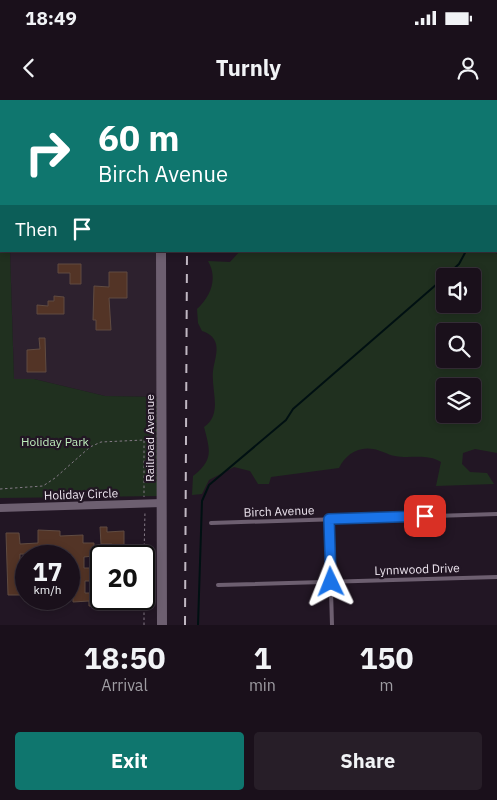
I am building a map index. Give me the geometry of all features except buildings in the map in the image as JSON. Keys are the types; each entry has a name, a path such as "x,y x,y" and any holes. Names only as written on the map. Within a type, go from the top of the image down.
{"main road":[{"name":"Railroad Avenue","path":"161,252 162,625"}],"street":[{"name":"Holiday Circle","path":"0,508 162,503"}],"lane":[{"path":"0,100 12,100"},
{"name":"Birch Avenue","path":"211,523 497,514"},
{"path":"329,519 332,625"},
{"name":"Lynnwood Drive","path":"218,585 497,577"}],"path":[{"path":"0,489 43,486 90,447 101,442 144,440 144,499"},
{"path":"144,509 144,545"},
{"path":"144,610 144,625"}],"shaded area":[{"path":"10,252 162,252 162,397 105,396 34,379 14,379"}],"green space":[{"name":"Holiday Park","path":"0,252 10,252 14,379 34,379 105,396 162,397 162,496 0,498"},
{"path":"239,252 495,252 497,254 497,453 475,449 463,453 462,464 470,472 487,473 494,484 436,486 441,462 424,457 395,456 367,448 357,450 348,455 339,468 271,477 269,484 258,484 250,471 234,467 209,480 202,494 192,495 193,476 204,465 209,454 204,427 210,422 215,409 213,371 217,350 216,344 209,334 202,331 198,323 197,309 212,287 211,267 208,261 230,262"}],"waterway":[{"path":"455,268 465,252"},
{"path":"198,625 202,501 209,485 286,420 293,409 436,285"}],"railway":[{"path":"185,625 187,252"}],"route":[{"path":"331,582 329,519 425,516"}]}
